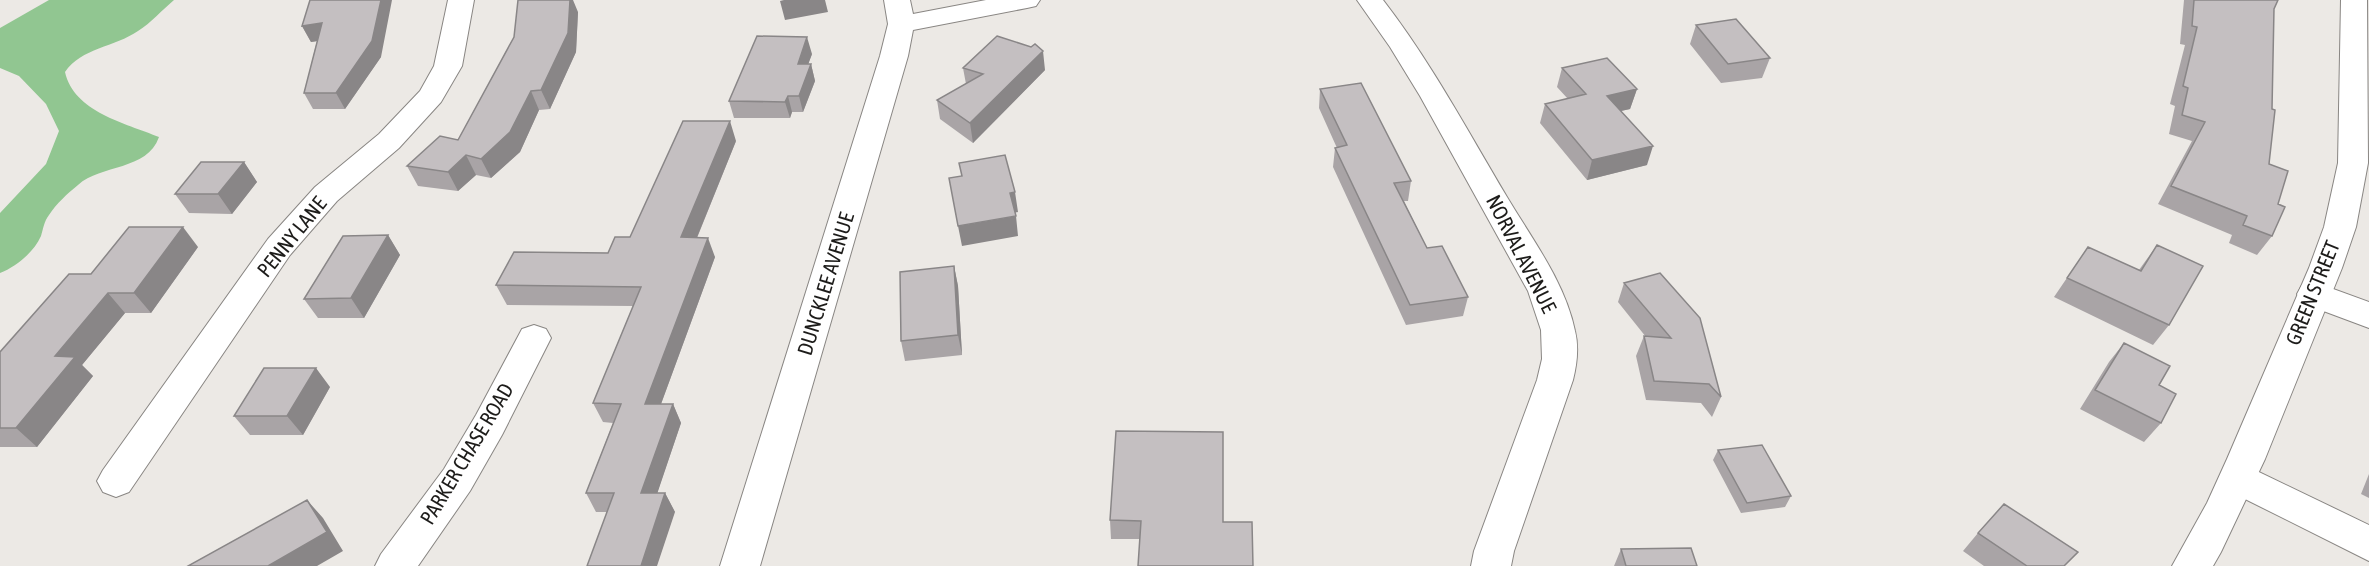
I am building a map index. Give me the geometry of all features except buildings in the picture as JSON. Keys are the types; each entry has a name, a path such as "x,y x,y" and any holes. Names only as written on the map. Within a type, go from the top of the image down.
{"street":[{"name":"PENNY LANE","path":"116,481 279,247 326,194 389,141 430,96 448,66 461,0"},
{"path":"899,12 1027,0"},
{"name":"NORVAL AVENUE","path":"1370,0 1407,51 1434,95 1535,275 1556,326 1560,347 1557,370 1494,551 1491,566"},
{"name":"GREEN STREET","path":"2192,566 2208,540 2238,478 2335,239 2350,186 2354,135 2352,40 2354,0"},
{"name":"DUNCKLEE AVENUE","path":"740,566 891,68 899,12"},
{"path":"2314,294 2369,316"},
{"name":"PARKER CHASE ROAD","path":"395,566 457,480 489,425 534,338"},
{"path":"2238,478 2369,544"}],"green space":[{"path":"49,0 174,0 138,31 80,58 65,72 70,86 90,106 117,121 159,137 145,156 134,162 99,173 74,188 47,217 38,242 29,253 18,263 0,273 0,213 46,164 59,131 46,104 19,76 0,68 0,28"}]}
